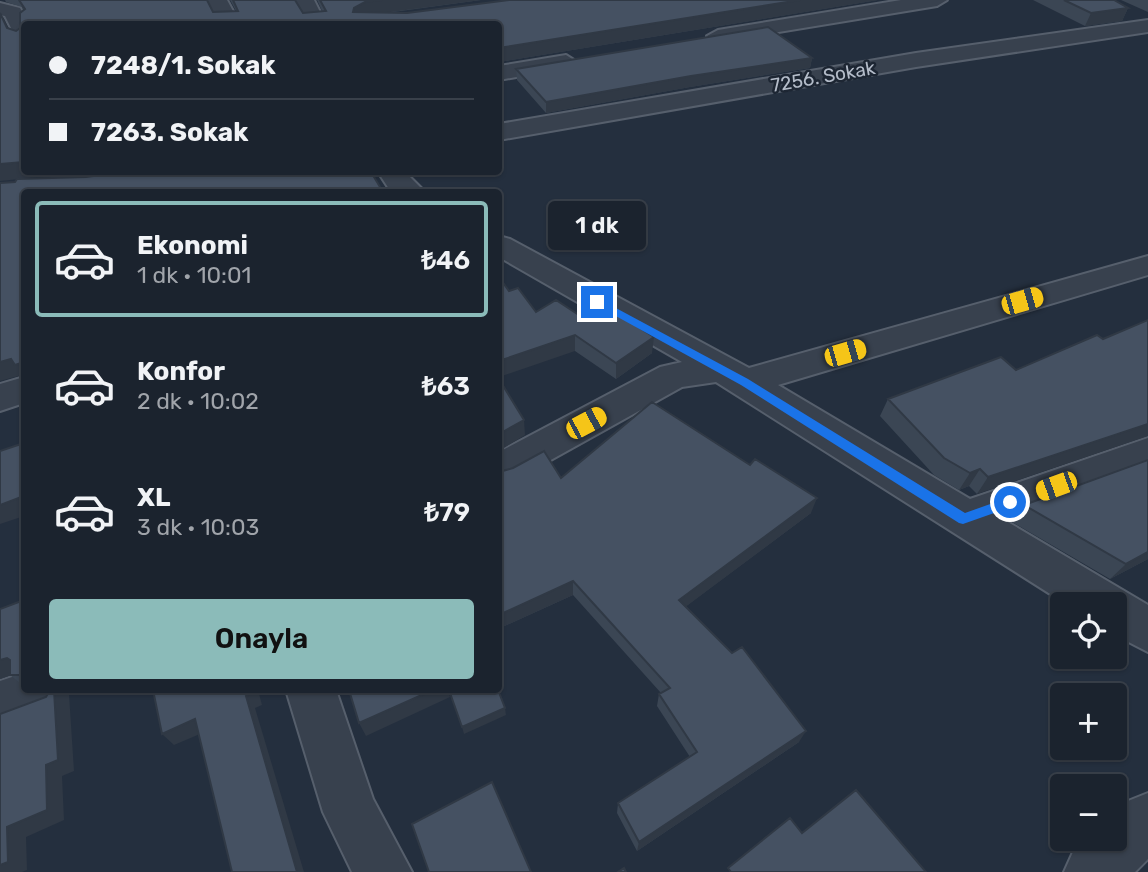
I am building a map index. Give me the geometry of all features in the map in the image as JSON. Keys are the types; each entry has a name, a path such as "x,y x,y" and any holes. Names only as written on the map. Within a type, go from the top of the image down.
{"street":[{"path":"217,0 228,21"},
{"path":"304,0 314,21"},
{"path":"698,40 937,0"},
{"path":"0,9 13,12 21,29"},
{"name":"7256. Sokak","path":"1122,10 1148,24"},
{"path":"845,15 916,60"},
{"name":"7256. Sokak","path":"502,131 916,60 1148,24"},
{"path":"502,73 592,58"},
{"path":"394,175 400,186 406,189"},
{"path":"502,247 731,376 1085,592"},
{"path":"502,468 673,376 731,376 1148,264"},
{"path":"0,398 21,391"},
{"path":"963,519 1148,453"},
{"path":"1127,617 1148,629"},
{"path":"0,706 35,693"},
{"path":"311,693 350,812 383,872"},
{"path":"1093,872 1148,821"}],"building":[{"path":"19,0 207,0 213,12 238,11 233,0 295,0 303,13 326,11 320,0 382,0 365,2 354,8 353,12 407,13 509,0 800,0 502,48 502,21 21,21 21,162 0,164 0,13 7,28 16,31 20,28 20,13 25,9"},
{"path":"1064,0 1114,0 1128,8 1091,13"},
{"path":"768,27 812,58 546,102 516,69"},
{"path":"373,175 381,189 21,189 21,363 15,365 11,359 0,362 0,183 15,182 17,179"},
{"path":"502,281 509,291 518,288 536,312 556,300 579,315 599,302 654,337 616,363 575,335 502,360"},
{"path":"1148,320 1148,424 988,477 980,469 970,473 944,458 888,399 1001,357 1016,370 1097,335 1103,339"},
{"path":"502,384 524,420 502,432"},
{"path":"652,402 750,465 755,459 817,498 679,600 732,653 742,647 806,731 639,842 618,803 697,752 659,694 670,688 573,581 502,614 502,471 544,451 561,478"},
{"path":"21,444 21,497 0,505 0,451"},
{"path":"1148,460 1148,552 1126,564 1024,505"},
{"path":"21,601 21,675 10,675 10,660 0,660 0,609"},
{"path":"48,693 54,693 58,760 46,765 47,810 7,827 8,862 0,865 0,714 46,697"},
{"path":"154,693 252,693 246,696 297,872 232,872 195,719 162,734"},
{"path":"350,693 426,693 359,723"},
{"path":"450,693 499,693 505,708 462,727"},
{"path":"492,782 531,872 429,872 412,824"},
{"path":"856,790 926,872 731,872 728,868 790,818 802,833"}],"route":[{"path":"597,302 745,382 963,519 1010,502"}]}
